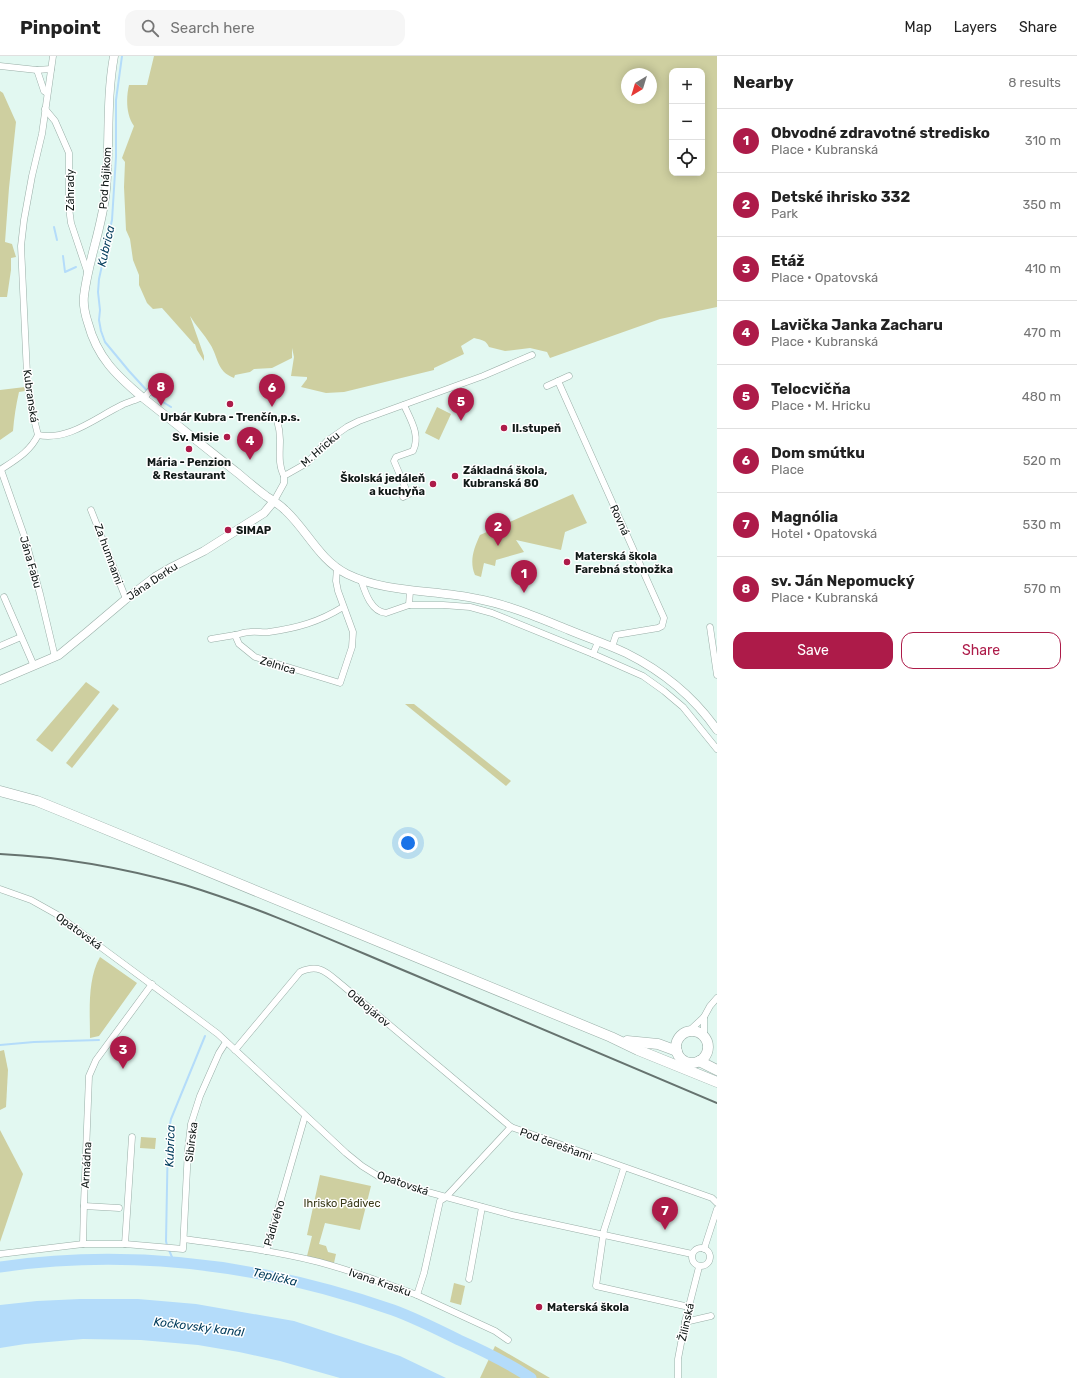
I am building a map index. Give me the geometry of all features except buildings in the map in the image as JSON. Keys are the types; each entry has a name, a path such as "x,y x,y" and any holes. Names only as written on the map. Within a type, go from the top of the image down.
{"main road":[{"path":"0,790 76,817 612,1037 638,1050 717,1082"},
{"path":"612,1037 636,1043 658,1044 678,1039 689,1031 697,1032 704,1036 707,1052 717,1070"},
{"path":"678,1039 676,1047 677,1051 679,1056 686,1061 699,1061 707,1052"},
{"path":"658,1044 677,1051"},
{"path":"699,1061 717,1070"}],"street":[{"name":"Kubranská","path":"52,56 42,134 20,246 27,374 31,407 38,435 48,437 63,435 77,430 122,405 147,394"},
{"name":"Pod hájikom","path":"114,56 109,89 106,190 99,230 88,274 84,297 84,307 90,332 110,367 124,382 147,394"},
{"path":"0,66 37,70 51,69"},
{"path":"37,70 44,91 47,93"},
{"name":"Záhrady","path":"45,110 54,121 70,153 69,208 71,223 88,274"},
{"name":"M. Hricku","path":"284,476 307,464 327,441 346,427 370,416 483,376 532,355"},
{"path":"547,386 569,376"},
{"name":"Rovná","path":"558,381 664,618 662,626 658,628 616,635 612,647"},
{"path":"147,394 290,514 326,559 337,568 361,580 374,584 410,591 462,596 496,603 612,647 649,666 665,677 691,699 717,730"},
{"path":"404,405 417,436 416,446 413,451 396,457 394,461 406,496 418,490"},
{"path":"274,501 284,483 280,458 280,439 277,420"},
{"path":"0,470 25,454 38,435"},
{"name":"Jána Fabu","path":"0,470 24,538 40,594 55,657"},
{"name":"Jána Derku","path":"0,680 55,657 82,637 126,599 155,577 204,551 252,521 264,513 274,501"},
{"name":"Za humnami","path":"91,510 126,599"},
{"name":"Zelnica","path":"235,635 239,644 255,658 340,683 352,647 353,632 343,608 336,581 337,568"},
{"path":"361,580 369,600 380,612 386,613 409,605 470,607 492,613 643,676 683,707 717,748"},
{"path":"409,605 410,591"},
{"path":"443,605 444,594"},
{"path":"4,597 34,666"},
{"path":"492,613 496,603"},
{"path":"211,639 251,632 267,632 309,624 326,618 343,608"},
{"path":"544,634 549,622"},
{"path":"710,627 717,675"},
{"path":"0,646 21,637"},
{"path":"593,654 598,642"},
{"path":"643,676 649,666"},
{"path":"683,707 691,699"},
{"name":"Opatovská","path":"0,889 20,895 45,906 205,1024 346,1153 362,1166 378,1176 398,1184 517,1216 692,1254"},
{"name":"Odbojárov","path":"235,1050 300,972 308,969 320,968 511,1127"},
{"name":"Armádna","path":"83,1244 89,1076 96,1060 152,984"},
{"path":"689,1031 704,1017 710,1006 717,998"},
{"path":"704,1017 704,1036"},
{"name":"Sibírska","path":"125,1244 183,1249 188,1149 191,1124 200,1096 219,1053 226,1042"},
{"name":"Pádivého","path":"184,1239 266,1251 305,1116"},
{"name":"Pod čerešňami","path":"446,1197 511,1127 712,1198 717,1203"},
{"path":"0,1254 83,1244 125,1244 132,1137"},
{"path":"624,1168 604,1234 596,1286 689,1307"},
{"name":"Ivana Krasku","path":"266,1251 331,1266 368,1277 417,1295 424,1273 440,1201 446,1197"},
{"path":"84,1206 119,1208"},
{"path":"469,1278 482,1207"},
{"path":"704,1249 717,1210"},
{"path":"704,1249 709,1252 710,1258 708,1264 702,1267 693,1262 692,1254 696,1250 704,1249"},
{"path":"710,1258 717,1259"},
{"name":"Žilinská","path":"678,1378 678,1359 685,1322 699,1266"},
{"path":"417,1295 496,1331 508,1340"},
{"path":"685,1322 711,1316"}],"green space":[{"path":"154,56 717,56 717,307 660,319 550,358 547,352 530,348 505,351 489,347 485,342 474,338 461,346 464,354 434,368 434,370 344,392 326,393 301,387 307,377 291,376 294,357 292,348 292,358 272,368 254,369 250,372 235,375 234,378 224,372 221,368 213,349 190,316 204,356 204,361 195,344 162,308 153,309 147,303 139,285 139,275 133,260 130,239 126,230 124,187 125,162 122,158 134,126 129,117 127,106 129,85 147,85"},
{"path":"0,91 3,93 16,122 5,242 12,244 16,257 11,258 11,270 7,297 0,297"},
{"path":"25,387 25,391 19,392 13,431 0,440 0,390"},
{"path":"437,407 451,414 439,440 425,433"},
{"path":"573,494 587,523 565,532 561,550 516,540 524,552 496,560 495,566 484,563 481,577 475,575 472,560 480,535"},
{"path":"86,682 100,692 52,752 36,740"},
{"path":"113,704 119,709 72,768 66,763"},
{"path":"405,704 414,704 511,781 506,786"},
{"path":"100,957 137,983 99,1036 90,1038 91,986"},
{"path":"4,1050 8,1070 6,1107 0,1110 0,1051"},
{"path":"0,1130 23,1174 0,1242"},
{"path":"141,1137 156,1138 155,1149 140,1148"},
{"name":"Ihrisko Pádivec","path":"320,1175 371,1186 360,1230 325,1223 319,1244 326,1246 328,1252 336,1254 334,1263 307,1256 312,1236 307,1235"},
{"path":"454,1283 465,1286 461,1305 450,1302"},
{"path":"495,1346 550,1378 480,1378"}],"water":[{"name":"Kočkovský kanál","path":"138,1299 196,1304 294,1321 400,1356 446,1378 340,1378 280,1361 239,1352 198,1345 141,1340 83,1339 25,1344 0,1348 0,1305 37,1301"}],"waterway":[{"name":"Kubrica","path":"122,56 116,100 116,157 112,220 99,279 99,320 105,342 150,394 171,407"},
{"path":"54,227 57,240"},
{"path":"63,256 65,272 76,267"},
{"name":"Kubrica","path":"167,1246 168,1134 171,1119 205,1036"},
{"path":"0,1045 34,1042 99,1040"},
{"name":"Kubrica","path":"169,1250 174,1262"},
{"name":"Teplička","path":"0,1267 50,1262 100,1260 150,1261 199,1265 248,1272 297,1282 393,1310 487,1353 531,1378"}],"railway":[{"path":"0,854 24,855 93,864 139,873 214,894 302,928 717,1103"}],"place":[{"name":"Urbár Kubra - Trenčín,p.s.","path":"230,404"},
{"name":"sv. Ján Nepomucký","path":"161,406"},
{"name":"Dom smútku","path":"272,407"},
{"name":"Telocvičňa","path":"461,421"},
{"name":"II.stupeň","path":"504,428"},
{"name":"Sv. Misie","path":"227,437"},
{"name":"Mária - Penzion & Restaurant","path":"189,449"},
{"name":"Lavička Janka Zacharu","path":"250,460"},
{"name":"Základná škola, Kubranská 80","path":"455,476"},
{"name":"Školská jedáleň a kuchyňa","path":"433,484"},
{"name":"SIMAP","path":"228,530"},
{"name":"Detské ihrisko 332","path":"498,546"},
{"name":"Materská škola Farebná stonožka","path":"567,562"},
{"name":"Obvodné zdravotné stredisko","path":"524,593"},
{"name":"Etáž","path":"123,1069"},
{"name":"Magnólia","path":"665,1230"},
{"name":"Materská škola","path":"539,1307"}]}
